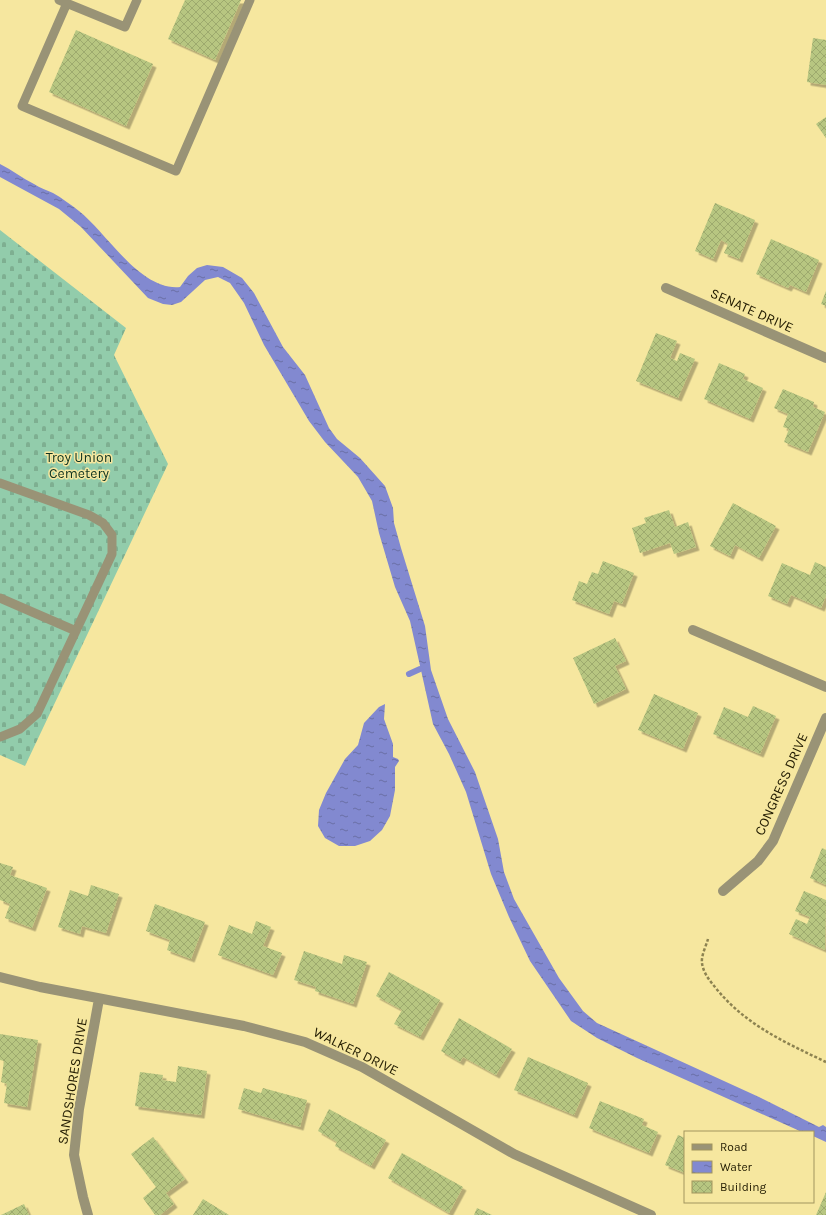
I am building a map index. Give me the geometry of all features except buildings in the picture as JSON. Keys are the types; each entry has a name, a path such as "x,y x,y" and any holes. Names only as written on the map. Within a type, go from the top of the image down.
{"street":[{"name":"SENATE DRIVE","path":"666,288 826,358"},
{"path":"693,630 826,687"},
{"name":"CONGRESS DRIVE","path":"723,891 758,861 773,841 826,718"},
{"name":"WALKER DRIVE","path":"0,977 40,987 274,1032 328,1050 362,1067 514,1154 651,1215"},
{"name":"SANDSHORES DRIVE","path":"88,1215 78,1178 75,1148 79,1109 100,999"}],"lane":[{"path":"137,0 125,27 63,2 22,106 176,171 250,0"},
{"path":"0,483 88,515 104,523 112,535 112,554 37,714 20,729 0,737"},
{"path":"0,598 76,631"}],"path":[{"path":"708,939 702,962 706,975 728,1003 751,1022 784,1042 826,1062"}],"green space":[{"name":"Troy Union Cemetery","path":"0,230 126,328 114,355 168,464 25,766 0,755"}],"water":[{"path":"0,164 53,193 79,211 90,221 138,271 151,280 165,286 180,287 188,276 197,268 207,265 223,267 242,278 254,293 283,347 305,375 329,428 337,439 360,458 385,486 393,508 394,523 401,548 425,626 431,670 448,719 475,772 498,839 504,872 514,899 559,978 583,1011 597,1023 759,1097 819,1127 823,1125 826,1127 826,1142 814,1136 814,1131 800,1131 637,1058 597,1038 571,1021 530,961 509,917 491,874 466,792 449,754 433,724 410,621 395,587 379,533 372,501 358,477 325,442 309,421 264,345 244,303 230,283 218,277 205,280 181,302 172,305 163,304 148,298 81,227 59,209 0,177"},
{"path":"385,704 384,719 393,744 393,757 399,761 395,767 395,790 390,816 382,830 370,841 355,846 339,846 325,838 318,826 319,810 326,793 345,759 358,745 364,723 379,707"}],"waterway":[{"path":"409,674 420,669"}]}
